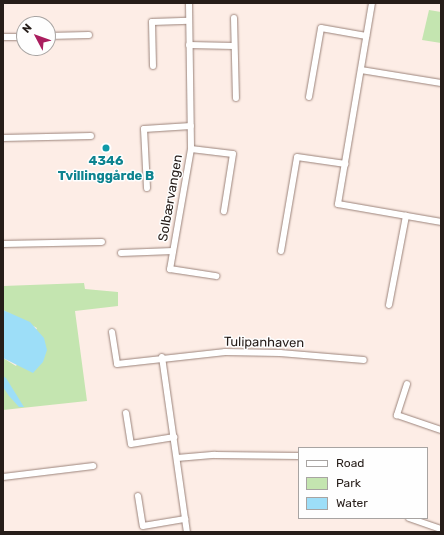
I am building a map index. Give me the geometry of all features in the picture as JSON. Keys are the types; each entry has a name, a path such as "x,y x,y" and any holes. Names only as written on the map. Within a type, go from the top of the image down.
{"street":[{"name":"Solbærvangen","path":"189,3 191,149 170,268 216,276"},
{"path":"372,3 338,204 441,222"},
{"path":"234,18 236,98"},
{"path":"153,66 152,22 189,21"},
{"path":"309,98 321,28 366,36"},
{"path":"56,36 89,35"},
{"path":"3,37 16,37"},
{"path":"189,45 234,46"},
{"path":"361,70 441,83"},
{"name":"Solbærvangen","path":"147,188 144,129 191,126"},
{"path":"3,138 92,136"},
{"name":"Solbærvangen","path":"191,149 233,154 224,211"},
{"path":"281,251 297,157 345,164"},
{"path":"389,305 406,216"},
{"path":"3,244 102,242"},
{"name":"Solbærvangen","path":"121,253 173,251"},
{"name":"Tulipanhaven","path":"112,332 117,364 162,357 225,352 280,353 364,360"},
{"path":"162,357 187,532"},
{"path":"407,384 396,415 441,430"},
{"path":"126,413 131,444 174,437"},
{"path":"177,458 215,455 298,456"},
{"path":"3,477 93,466"},
{"path":"138,496 143,526 185,519"},
{"path":"412,519 441,529"}],"green space":[{"path":"429,10 441,12 441,43 422,40"},
{"path":"84,283 85,289 118,292 118,306 75,311 87,401 3,410 3,358 16,366 37,328 3,310 3,286"}],"water":[{"path":"3,310 30,322 44,338 47,350 43,362 33,373 3,358"},
{"path":"3,376 6,378 24,407 19,407 9,396 3,387"}],"place":[{"name":"4346 Tvillinggårde B","path":"106,148"}]}
